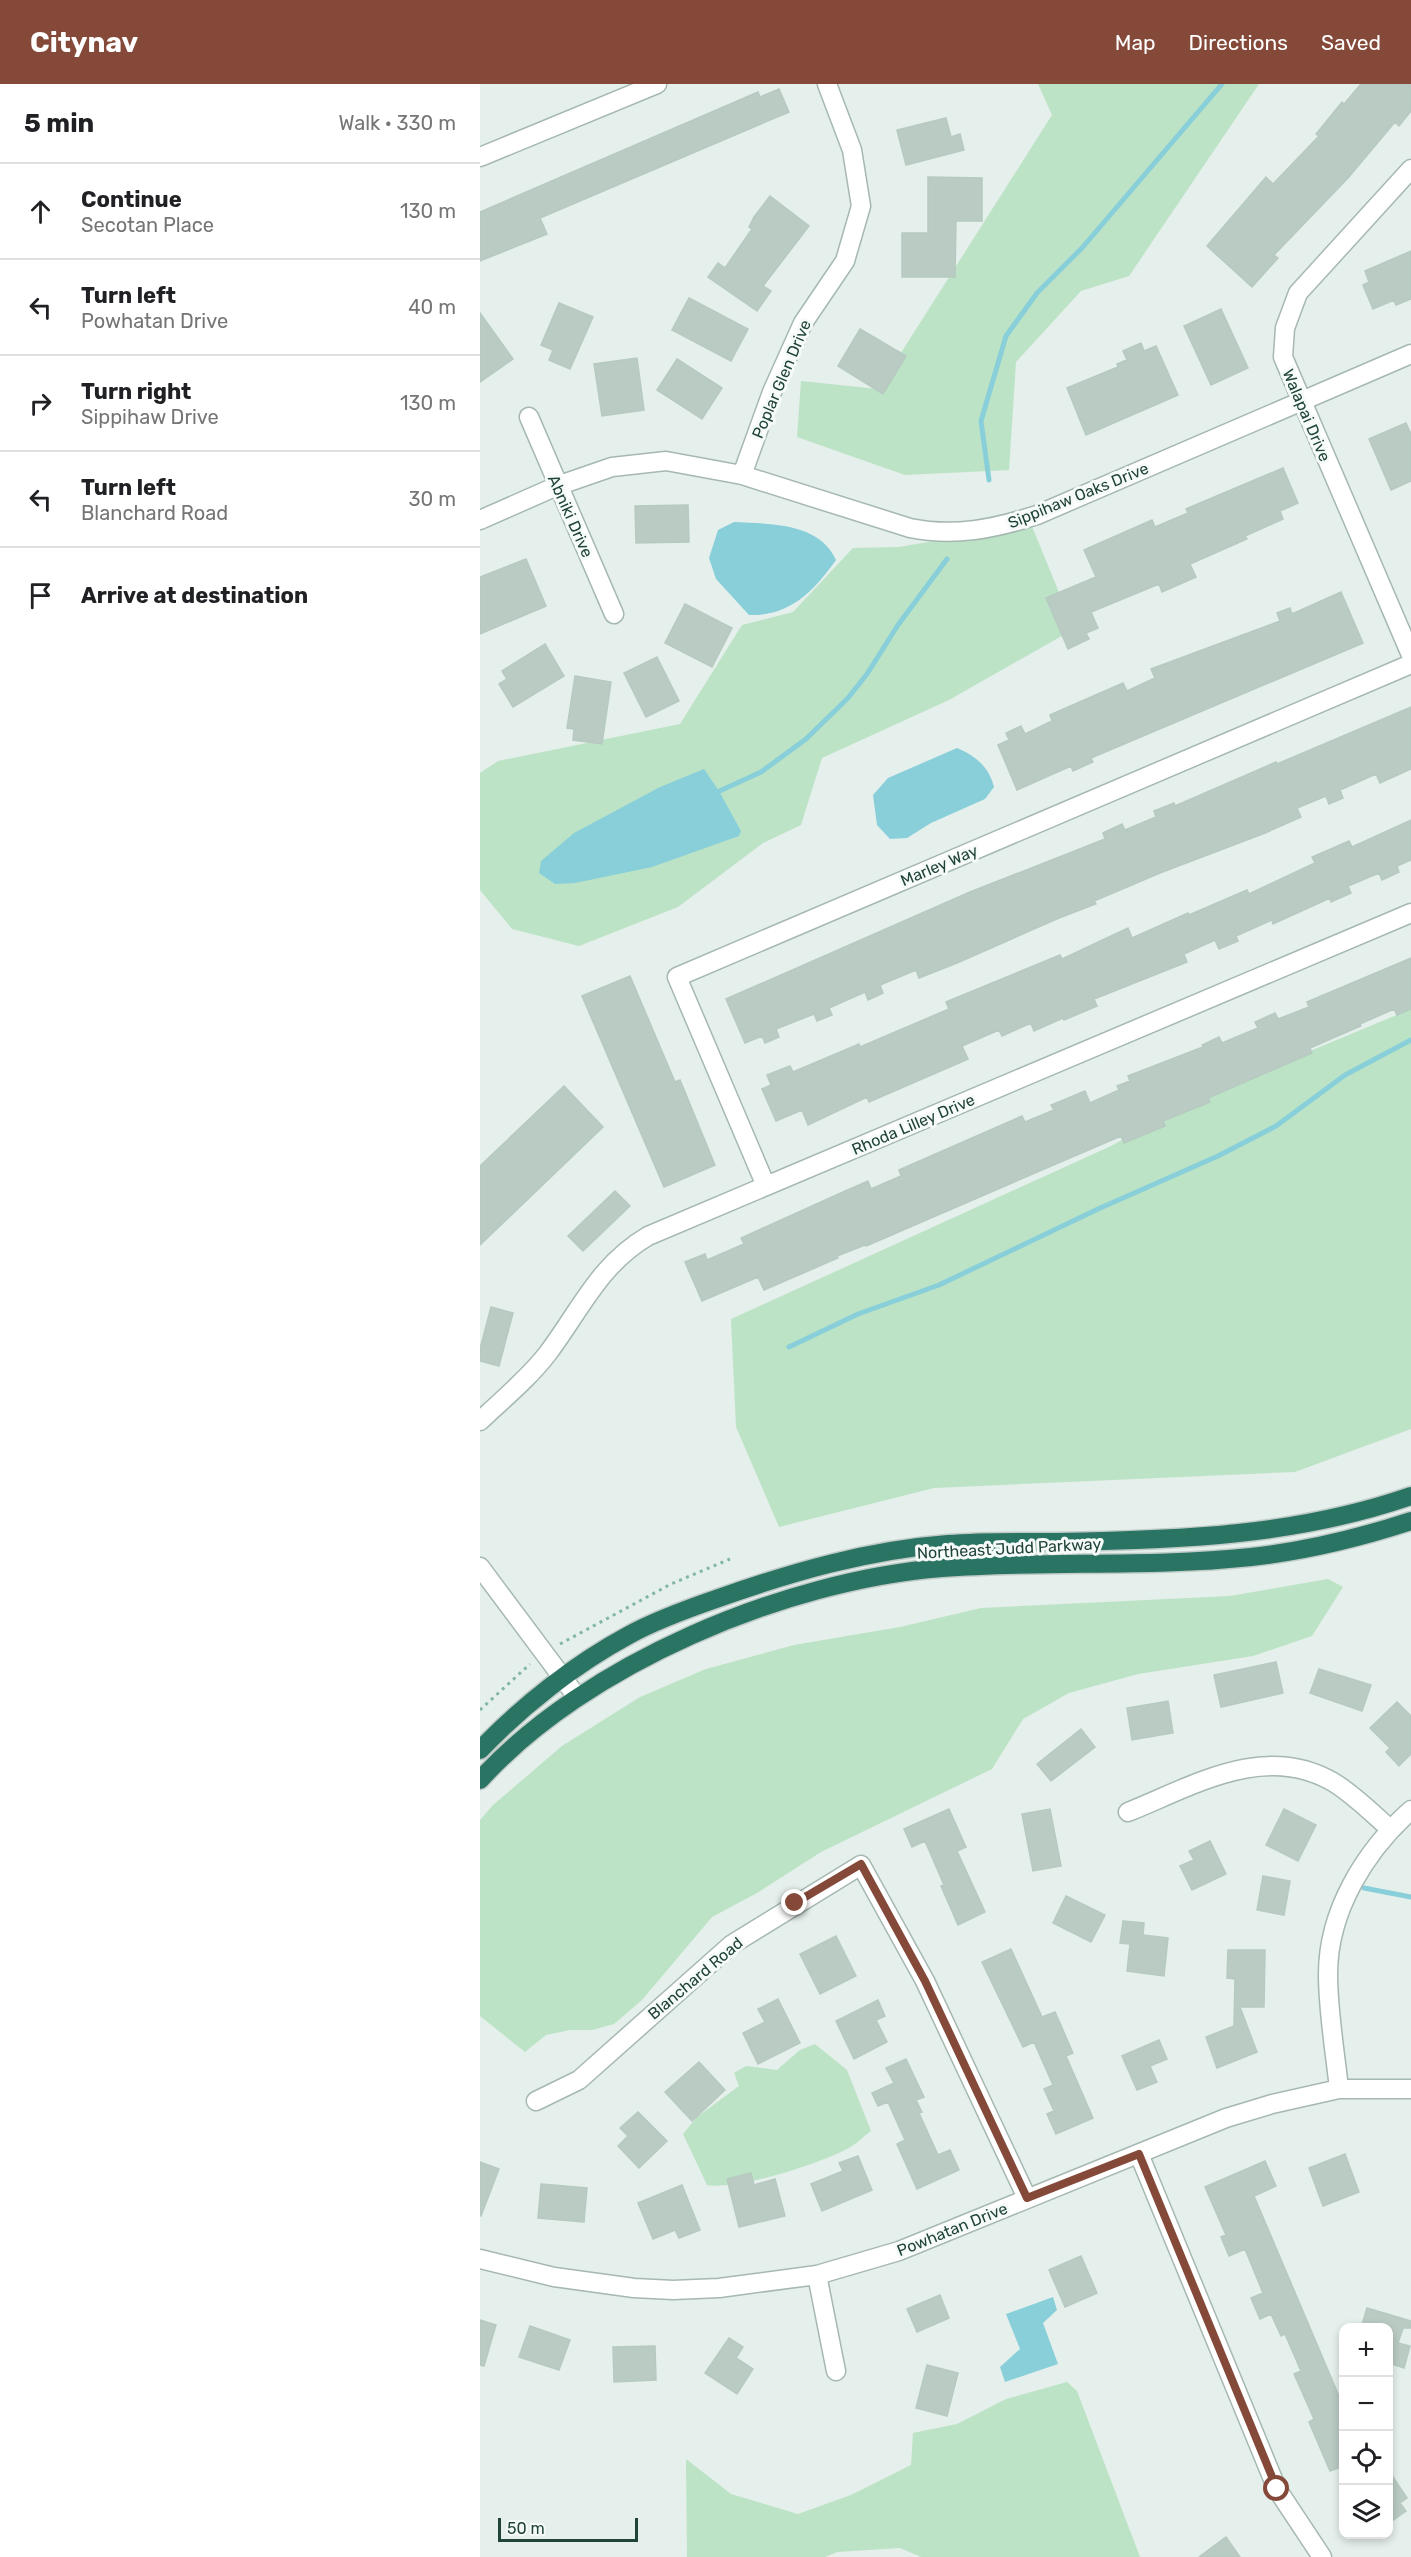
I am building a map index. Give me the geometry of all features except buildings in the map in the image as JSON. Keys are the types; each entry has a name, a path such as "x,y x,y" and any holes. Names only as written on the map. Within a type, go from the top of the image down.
{"highway":[{"name":"Northeast Judd Parkway","path":"480,1750 563,1678 630,1634 668,1617 766,1581 876,1553 947,1544 1215,1537 1267,1531 1375,1509 1411,1496"},
{"name":"Northeast Judd Parkway","path":"480,1780 546,1718 577,1697 685,1639 774,1604 850,1582 900,1573 979,1566 1190,1562 1252,1557 1335,1543 1411,1521"}],"street":[{"path":"480,157 657,84"},
{"name":"Poplar Glen Drive","path":"741,475 772,392 803,323 845,261 861,206 852,150 827,84"},
{"name":"Walapai Drive","path":"1411,169 1298,293 1285,328 1283,357 1411,655"},
{"name":"Sippihaw Oaks Drive","path":"480,520 557,486 612,467 666,461 741,475 910,528 926,531 978,531 1036,515 1411,354"},
{"name":"Abniki Drive","path":"529,417 614,614"},
{"name":"Marley Way","path":"766,1186 677,977 1411,664"},
{"name":"Rhoda Lilley Drive","path":"480,1421 548,1353 608,1266 627,1249 648,1236 1411,914"},
{"path":"480,1567 577,1697"},
{"path":"1128,1812 1233,1770 1279,1765 1317,1774 1335,1783 1390,1829"},
{"path":"1339,2089 1330,1998 1329,1954 1345,1898 1363,1865 1390,1829 1411,1810"},
{"name":"Blanchard Road","path":"536,2101 579,2080 731,1946 861,1864 939,2010 1027,2198"},
{"name":"Powhatan Drive","path":"480,2259 554,2277 673,2290 719,2288 816,2275 899,2251 1226,2118 1272,2103 1339,2089 1411,2089"},
{"path":"1139,2154 1277,2489 1322,2557"},
{"path":"816,2275 836,2372"}],"path":[{"path":"570,1638 671,1584 730,1559"},
{"path":"480,1710 522,1670"}],"green space":[{"path":"1038,84 1259,84 1129,276 1081,291 1016,362 1009,470 905,475 797,437 801,381 878,389 1052,115"},
{"path":"1031,524 1074,629 949,700 822,758 801,825 763,843 678,907 579,946 512,929 480,890 480,773 498,761 680,724 742,625 793,612 853,548 899,547"},
{"path":"1411,1009 1411,1429 1295,1472 934,1488 779,1527 736,1427 731,1319 1111,1146 1202,1096"},
{"path":"1328,1579 1343,1587 1312,1636 1253,1656 1138,1674 1069,1693 1023,1719 992,1769 821,1852 757,1893 712,1917 642,2000 614,2024 592,2030 570,2030 546,2035 525,2052 480,2016 480,1820 493,1805 562,1746 640,1697 706,1669 794,1645 900,1627 981,1608 1230,1596"},
{"path":"815,2044 847,2070 871,2131 849,2148 799,2168 738,2184 707,2185 683,2134 697,2117 739,2086 734,2073 746,2066 777,2070 800,2050"},
{"path":"1067,2382 1077,2391 1140,2557 921,2557 900,2548 837,2552 825,2557 687,2557 686,2459 731,2494 798,2514 851,2495 911,2465 913,2433 957,2424 1006,2399"}],"water":[{"path":"734,522 778,525 806,532 818,538 836,560 809,592 799,600 777,611 749,615 716,579 709,558 718,530"},
{"path":"957,748 981,763 994,787 985,799 931,823 907,838 890,839 877,825 873,795 888,778"},
{"path":"704,769 741,831 739,836 652,867 575,883 555,884 539,873 541,861 574,833 660,787"},
{"path":"1053,2297 1057,2310 1043,2323 1058,2364 1005,2382 1000,2367 1020,2349 1006,2314"}],"waterway":[{"path":"989,480 981,421 1006,336 1037,293 1082,248 1222,84"},
{"path":"713,794 761,772 806,739 848,698 947,559"},
{"path":"789,1347 858,1314 939,1285 1098,1209 1218,1156 1276,1126 1345,1075 1411,1040"},
{"path":"1364,1888 1411,1897"}],"route":[{"path":"795,1903 861,1864 925,1981 1027,2198 1139,2154 1277,2489"}]}
